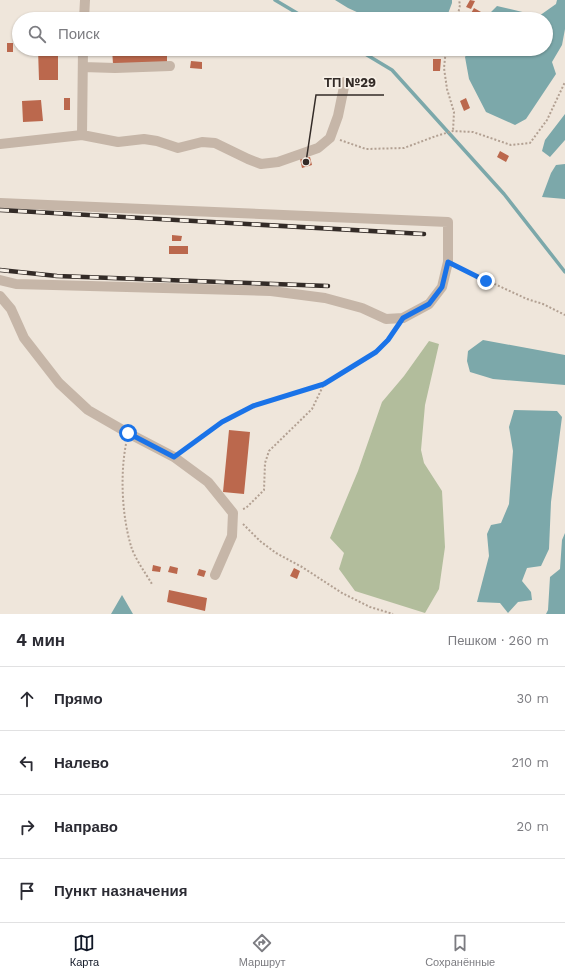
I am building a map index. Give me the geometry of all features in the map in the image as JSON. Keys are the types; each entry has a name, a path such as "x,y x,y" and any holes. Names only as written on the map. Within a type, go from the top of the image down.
{"street":[{"path":"84,12 85,0"},
{"path":"82,135 83,56"},
{"path":"83,67 115,68 170,66"},
{"path":"0,144 82,135 118,142 144,139 158,141 178,148 202,142 215,143 248,160 261,164 278,162 318,148 330,138 338,116 345,82"},
{"path":"0,203 448,222 448,262 442,287 429,304 403,318 386,319 362,308 325,298 271,291 16,284 0,280"},
{"path":"0,296 10,309 24,338 59,383 88,410 174,457 208,482 233,513 232,536 215,575"}],"path":[{"path":"459,0 459,12"},
{"path":"445,56 444,68 446,89 454,112 453,131"},
{"path":"330,138 366,148 404,148 453,131 473,132 511,145 530,143 547,120 565,82"},
{"path":"448,262 486,281 527,299 543,304 565,315"},
{"path":"174,457 222,422 253,406 324,384 376,352 388,340 403,318"},
{"path":"324,384 312,409 269,451 265,463 264,490 246,508 233,513 260,541 276,553 302,567 342,593 370,607 394,614"},
{"path":"128,433 123,460 124,509 131,548 152,584"}],"green space":[{"path":"429,341 439,344 425,405 421,450 424,463 442,491 445,547 439,589 425,613 355,591 339,569 344,553 330,538 358,471 382,402 404,376"}],"water":[{"path":"335,0 452,0 449,12 357,12"},
{"path":"557,0 565,0 565,29 562,45 552,62 556,74 526,119 515,125 486,112 469,79 466,56 553,56 553,12 545,12 556,4"},
{"path":"497,6 522,12 491,12"},
{"path":"565,114 565,140 550,157 542,151 545,140"},
{"path":"565,164 565,199 542,197 551,173 556,165"},
{"path":"483,340 565,355 565,385 493,379 470,372 467,361 468,351"},
{"path":"514,410 557,411 562,417 551,502 549,549 541,566 527,568 522,581 531,592 532,600 518,602 508,613 500,603 477,602 489,556 487,534 491,525 501,523 509,504 513,451 509,427"},
{"path":"565,533 565,614 546,614 548,610 550,577 560,569 562,540"},
{"path":"122,595 133,614 111,614"}],"building":[{"path":"470,0 475,1 471,9 466,7"},
{"path":"474,8 481,12 472,12"},
{"path":"7,43 12,43 12,52 7,52"},
{"path":"38,56 58,56 58,80 39,80"},
{"path":"112,56 167,56 167,62 113,64"},
{"path":"433,59 441,59 440,71 433,71"},
{"path":"191,61 202,62 202,69 190,68"},
{"path":"64,98 70,98 70,110 64,110"},
{"path":"466,98 470,108 464,111 460,101"},
{"path":"41,100 43,121 23,122 22,101"},
{"path":"500,151 509,156 506,162 497,157"},
{"path":"310,157 312,165 302,168 300,159"},
{"path":"172,235 182,236 181,241 172,241"},
{"path":"169,246 188,246 188,254 169,254"},
{"path":"229,430 250,432 244,494 223,492"},
{"path":"153,565 161,567 160,572 152,571"},
{"path":"170,566 178,568 177,574 168,572"},
{"path":"294,568 300,571 297,579 290,576"},
{"path":"199,569 206,571 204,577 197,575"},
{"path":"169,590 207,598 205,611 167,602"}],"waterway":[{"path":"275,0 295,12"},
{"path":"369,56 392,70 504,194 565,272"}],"railway":[{"path":"0,210 424,234"},
{"path":"0,270 57,276 328,286"}],"place":[{"name":"ТП №29","path":"306,162"}],"route":[{"path":"128,433 174,457 222,422 253,406 324,384 376,352 388,340 403,318 429,304 442,287 448,262 486,281"}]}
